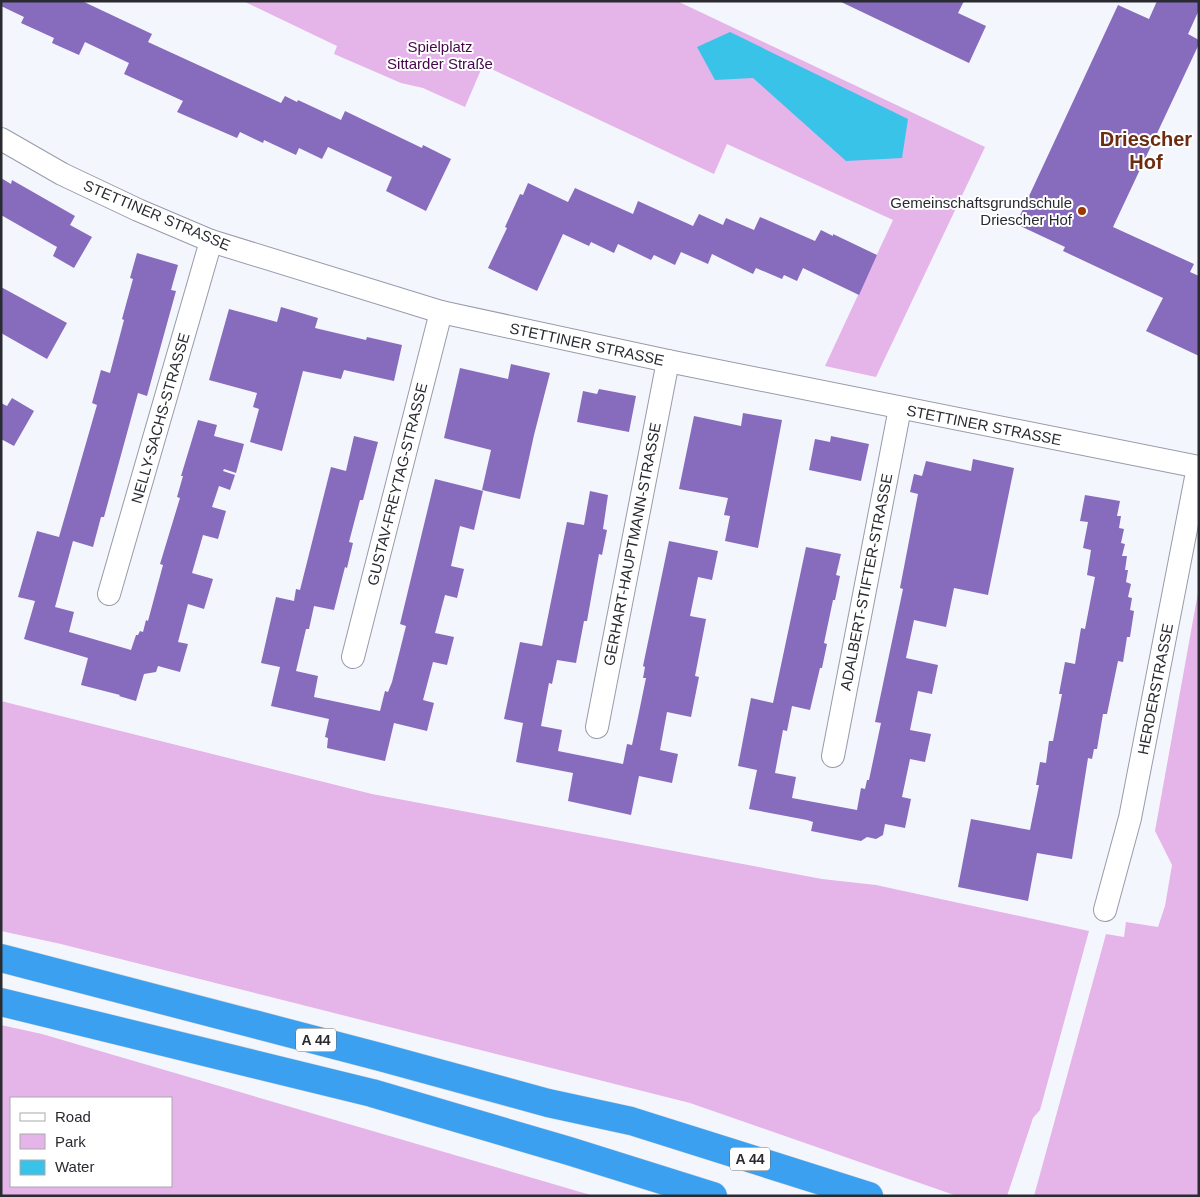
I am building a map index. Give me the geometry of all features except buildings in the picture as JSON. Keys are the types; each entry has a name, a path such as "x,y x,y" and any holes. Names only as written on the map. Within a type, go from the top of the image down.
{"highway":[{"name":"A 44","path":"1,958 548,1103 630,1122 869,1196"},
{"name":"A 44","path":"1,1002 372,1093 713,1196"}],"street":[{"name":"STETTINER STRASSE","path":"1,139 62,174 138,210 211,241 441,312 668,361 1199,467"},
{"name":"NELLY-SACHS-STRASSE","path":"109,594 211,241"},
{"name":"GUSTAV-FREYTAG-STRASSE","path":"353,657 441,312"},
{"name":"GERHART-HAUPTMANN-STRASSE","path":"597,727 668,361"},
{"name":"ADALBERT-STIFTER-STRASSE","path":"833,756 900,408"},
{"name":"HERDERSTRASSE","path":"1105,910 1130,818 1199,467"}],"green space":[{"name":"Spielplatz Sittarder Straße","path":"243,1 677,1 985,147 876,377 825,366 893,220 727,144 714,174 483,65 465,107 423,88 401,83 334,54 337,46"},
{"path":"1199,587 1199,1196 1034,1196 1106,934 1124,937 1126,922 1158,927 1165,906 1172,865 1155,831"},
{"path":"1,701 372,794 822,879 876,885 1089,931 1040,1110 1033,1118 1007,1196 957,1196 690,1103 61,944 1,931"},
{"path":"1,1025 42,1034 594,1196 1,1196"}],"water":[{"path":"730,32 908,119 902,158 846,161 753,78 715,80 697,47"}],"place":[{"name":"Gemeinschaftsgrundschule Driescher Hof","path":"1082,211"}],"district":[{"name":"Driescher Hof","path":"1146,150"}]}
